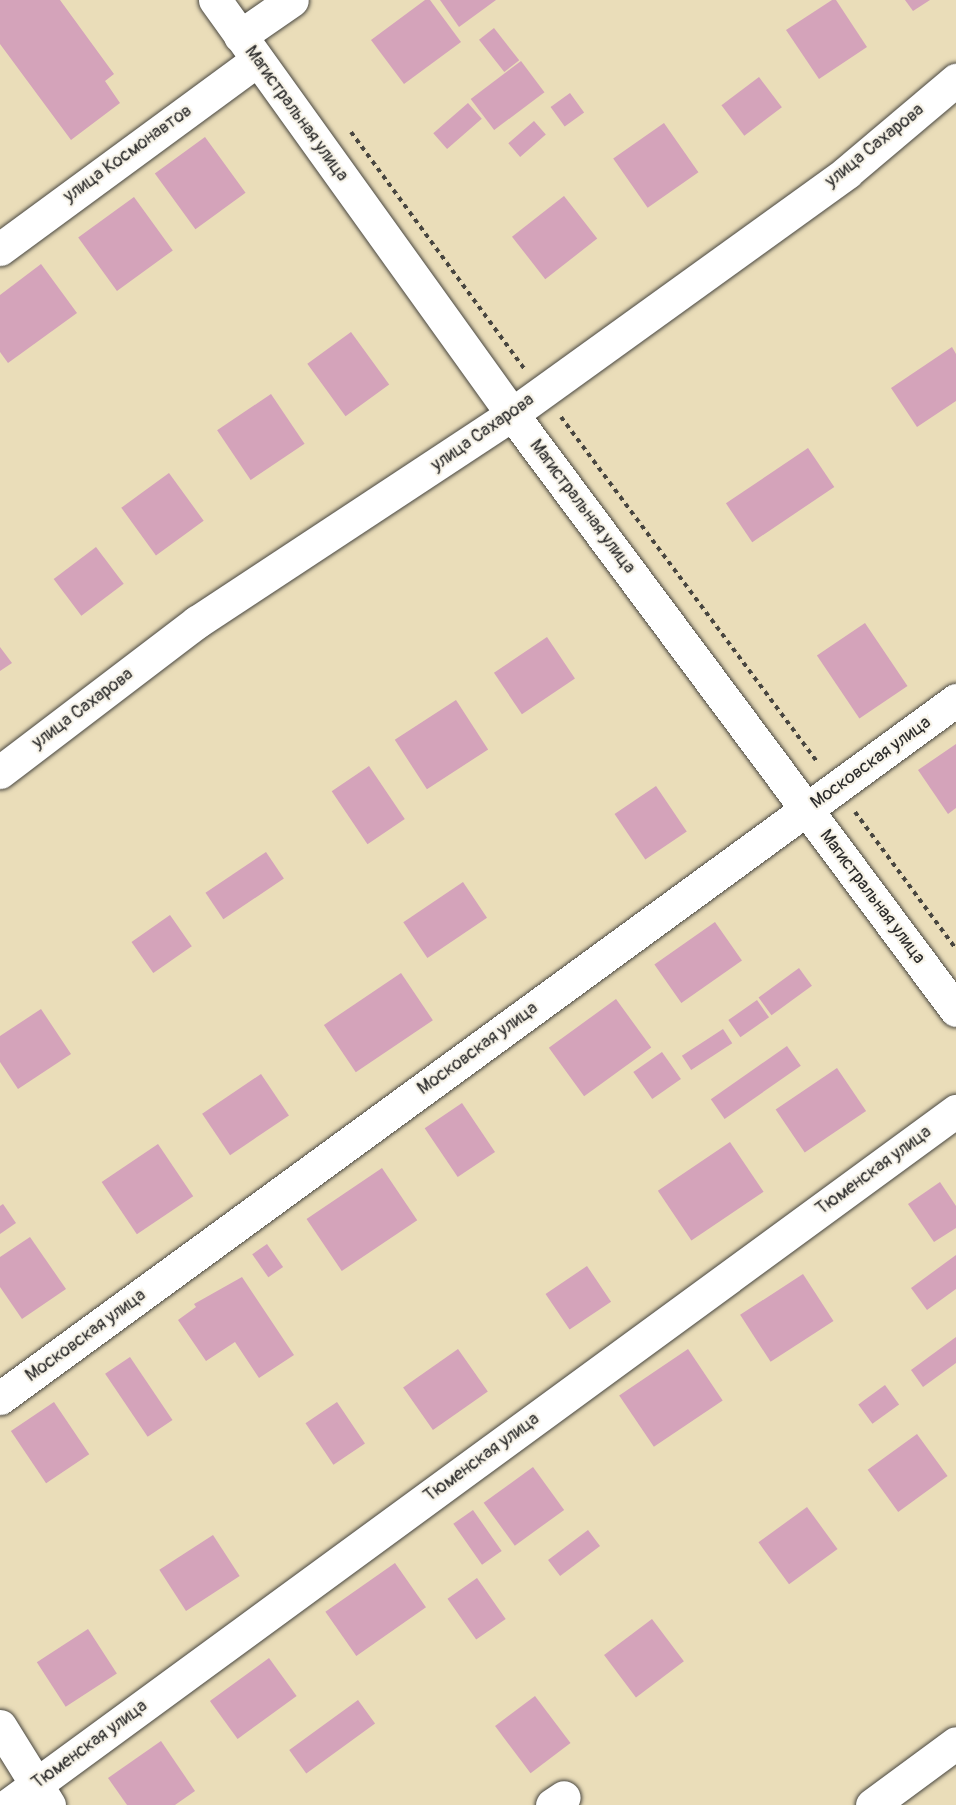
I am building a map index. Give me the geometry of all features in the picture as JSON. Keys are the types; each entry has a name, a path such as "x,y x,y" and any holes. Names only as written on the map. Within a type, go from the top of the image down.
{"street":[{"name":"Магистральная улица","path":"215,0 512,414 956,1010"},
{"name":"улица Космонавтов","path":"0,249 248,48 292,0"},
{"name":"улица Сахарова","path":"0,772 251,584 512,414 847,172 956,80"},
{"name":"Московская улица","path":"0,1398 956,700"},
{"name":"Тюменская улица","path":"8,1805 43,1795 956,1111"},
{"path":"0,1726 43,1795"},
{"path":"872,1805 956,1743"}],"path":[{"path":"348,128 956,949"}],"building":[{"path":"0,0 60,0 114,74 105,81 120,103 71,140 0,44"},
{"path":"425,0 430,0 461,42 404,84 371,40"},
{"path":"440,0 496,0 459,27"},
{"path":"832,0 836,0 867,47 819,79 786,30"},
{"path":"905,0 930,0 913,11"},
{"path":"494,28 519,60 504,72 479,40"},
{"path":"521,61 544,92 494,130 471,99"},
{"path":"759,77 782,107 744,136 721,105"},
{"path":"570,93 584,112 565,127 551,107"},
{"path":"468,103 482,119 447,149 433,133"},
{"path":"534,121 546,135 520,157 508,143"},
{"path":"664,123 698,172 648,208 613,159"},
{"path":"205,137 246,193 195,229 155,173"},
{"path":"564,196 597,239 545,279 512,237"},
{"path":"134,197 173,250 117,291 78,238"},
{"path":"41,264 77,313 8,363 0,352 0,295"},
{"path":"351,332 389,385 346,416 307,364"},
{"path":"952,347 956,354 956,401 917,427 891,388"},
{"path":"271,394 305,444 251,480 217,430"},
{"path":"808,448 834,487 752,542 726,503"},
{"path":"169,473 204,521 156,555 121,508"},
{"path":"96,547 124,584 81,616 54,579"},
{"path":"865,623 907,686 859,718 817,655"},
{"path":"547,637 575,678 522,714 494,673"},
{"path":"0,647 12,663 0,671"},
{"path":"456,700 488,749 427,789 395,740"},
{"path":"956,744 956,808 948,814 918,770"},
{"path":"369,766 405,819 367,844 332,791"},
{"path":"656,786 687,832 645,860 615,814"},
{"path":"266,852 284,879 223,919 205,893"},
{"path":"463,882 487,918 427,958 403,922"},
{"path":"170,915 192,946 153,973 131,942"},
{"path":"715,922 742,961 681,1003 654,964"},
{"path":"799,968 812,986 771,1015 759,997"},
{"path":"401,973 433,1020 356,1072 324,1025"},
{"path":"616,999 651,1048 584,1096 549,1048"},
{"path":"757,1000 769,1017 740,1037 728,1020"},
{"path":"41,1009 71,1054 18,1089 0,1062 0,1036"},
{"path":"723,1029 732,1043 691,1070 682,1056"},
{"path":"787,1046 801,1066 725,1119 711,1099"},
{"path":"662,1052 681,1079 652,1099 633,1072"},
{"path":"837,1068 866,1111 805,1152 776,1109"},
{"path":"261,1074 289,1115 230,1155 202,1114"},
{"path":"462,1103 495,1152 458,1177 425,1128"},
{"path":"730,1142 764,1192 691,1240 658,1191"},
{"path":"158,1144 193,1196 137,1234 102,1182"},
{"path":"382,1168 417,1220 342,1271 307,1219"},
{"path":"940,1182 956,1206 956,1228 934,1242 908,1204"},
{"path":"3,1204 16,1223 0,1234 0,1206"},
{"path":"30,1237 66,1289 22,1319 0,1287 0,1257"},
{"path":"267,1244 283,1267 268,1277 252,1254"},
{"path":"956,1255 956,1289 927,1310 911,1288"},
{"path":"587,1266 611,1302 570,1330 546,1294"},
{"path":"803,1274 833,1321 771,1362 740,1315"},
{"path":"242,1277 294,1355 259,1378 235,1342 206,1361 178,1320 196,1307 194,1304"},
{"path":"956,1337 956,1363 923,1387 911,1370"},
{"path":"458,1349 488,1392 433,1430 403,1387"},
{"path":"688,1349 723,1400 654,1447 619,1395"},
{"path":"130,1357 172,1420 148,1437 105,1374"},
{"path":"885,1385 899,1404 872,1424 858,1404"},
{"path":"54,1402 89,1454 46,1483 11,1431"},
{"path":"337,1402 365,1443 333,1465 305,1423"},
{"path":"917,1434 948,1476 898,1512 868,1470"},
{"path":"533,1467 564,1510 515,1546 484,1503"},
{"path":"807,1507 838,1549 789,1584 758,1542"},
{"path":"473,1510 502,1551 482,1565 453,1524"},
{"path":"588,1530 600,1546 560,1576 548,1560"},
{"path":"213,1535 240,1576 186,1611 159,1570"},
{"path":"395,1563 426,1607 356,1656 325,1612"},
{"path":"477,1578 506,1619 476,1640 448,1599"},
{"path":"652,1619 684,1661 636,1697 604,1655"},
{"path":"88,1629 117,1673 66,1707 37,1662"},
{"path":"269,1658 297,1696 238,1739 210,1701"},
{"path":"535,1696 571,1743 531,1773 495,1726"},
{"path":"358,1700 375,1723 306,1773 289,1750"},
{"path":"161,1741 195,1791 175,1805 127,1805 108,1778"}]}
